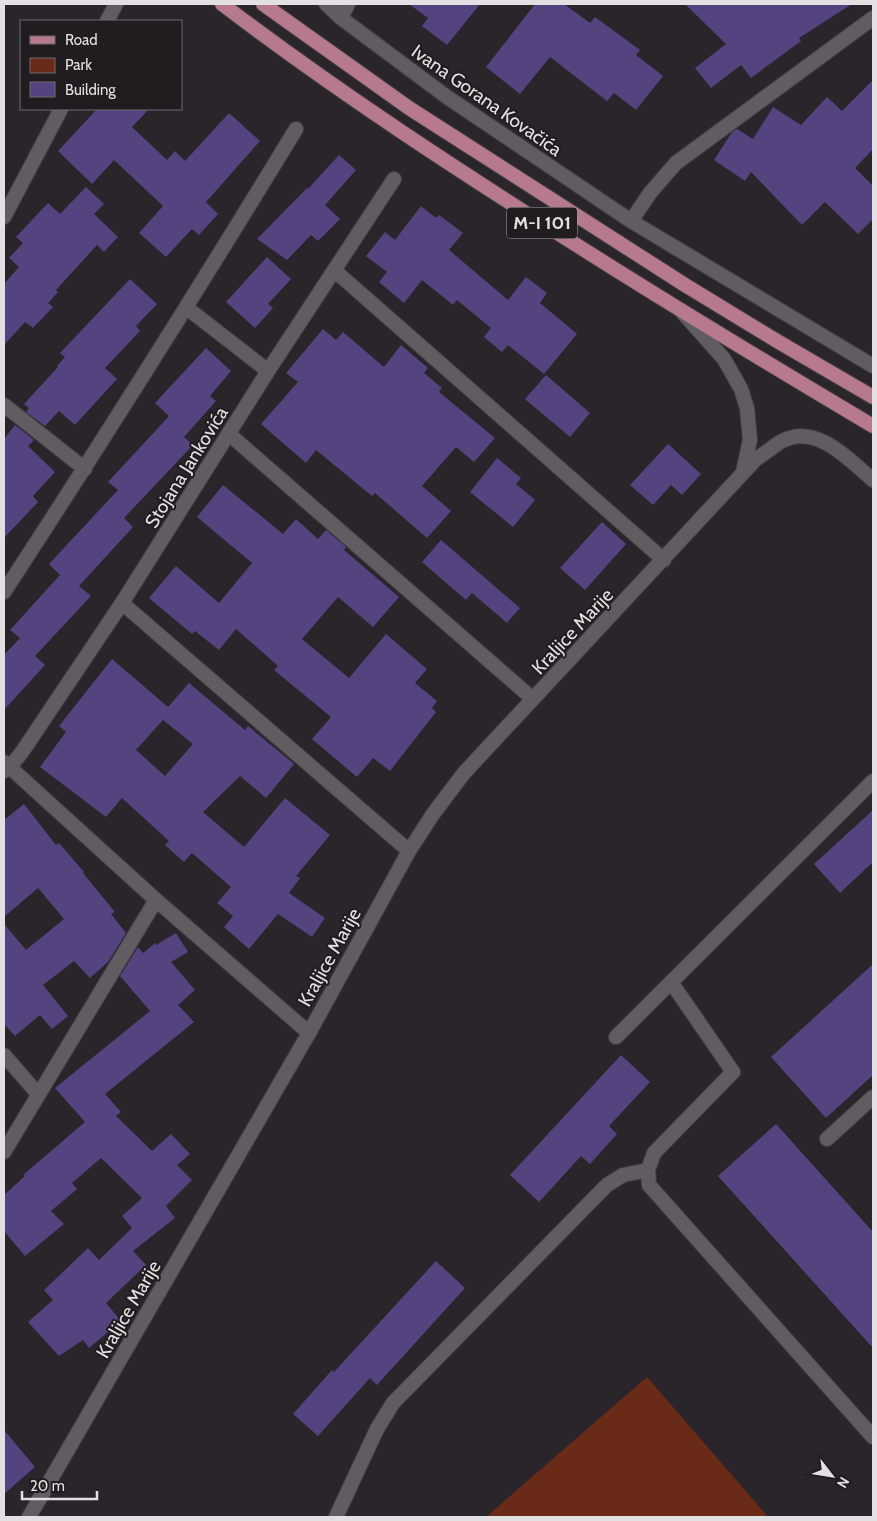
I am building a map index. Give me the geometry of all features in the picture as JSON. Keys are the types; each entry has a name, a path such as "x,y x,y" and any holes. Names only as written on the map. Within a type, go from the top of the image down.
{"main road":[{"name":"M-I 101","path":"222,4 402,132 497,196 681,311 873,426"},
{"name":"M-I 101","path":"263,4 409,108 678,280 873,397"}],"street":[{"path":"108,20 116,4"},
{"name":"Ivana Gorana Kovačića","path":"326,4 341,18 447,97 631,221 873,366"},
{"path":"341,18 348,4"},
{"path":"631,221 650,193 676,162 873,18"},
{"path":"4,217 60,110"},
{"path":"4,592 187,308 296,129"},
{"name":"Stojana Jankovića","path":"6,767 32,737 122,603 268,372 394,179"},
{"path":"334,270 664,560"},
{"path":"187,308 268,372"},
{"path":"681,311 724,359 741,389 747,408 750,440 742,475"},
{"path":"4,405 85,469"},
{"path":"229,434 533,699"},
{"path":"742,475 756,460 783,440 801,436 815,438 833,447 873,480"},
{"name":"Kraljice Marije","path":"29,1517 309,1032 409,852 450,791 742,475"},
{"path":"122,603 409,852"},
{"path":"6,767 309,1032"},
{"path":"616,1037 873,782"},
{"path":"4,1152 156,900"},
{"path":"671,982 733,1072 654,1153 648,1170 650,1185 873,1437"},
{"path":"4,1056 38,1094"},
{"path":"827,1139 873,1097"},
{"path":"336,1517 377,1429 393,1403 607,1186 624,1175 648,1170"}],"green space":[{"path":"647,1377 768,1517 486,1517"}],"building":[{"path":"409,4 480,4 447,45 422,26 428,18"},
{"path":"535,4 564,4 590,23 595,17 640,50 636,55 663,76 636,110 614,93 607,101 550,57 520,94 486,67"},
{"path":"685,4 852,4 799,38 801,41 751,78 741,65 711,88 695,68 726,44"},
{"path":"873,80 873,149 855,168 873,186 873,219 858,234 825,202 802,225 751,172 745,181 714,160 732,132 737,129 753,139 773,107 801,125 827,97 842,111"},
{"path":"96,110 148,110 132,127 167,160 175,151 185,161 229,113 260,141 206,202 218,214 199,235 192,229 166,257 139,233 163,206 114,160 92,184 58,151"},
{"path":"339,155 356,170 325,205 340,219 318,241 311,235 287,260 257,239 308,189"},
{"path":"86,187 104,204 94,214 118,237 104,252 97,245 56,290 58,292 48,303 53,307 33,328 25,322 4,345 4,284 19,267 9,258 23,243 16,237 48,203 60,214"},
{"path":"421,206 436,218 439,215 463,233 449,250 508,300 526,277 547,293 540,303 577,334 544,374 508,345 502,352 484,337 491,328 457,300 453,305 422,280 404,303 379,282 387,272 366,256 385,232 395,240"},
{"path":"267,257 291,279 268,304 273,308 255,328 226,302"},
{"path":"130,279 157,304 136,326 140,331 105,368 117,379 75,425 59,411 45,426 26,412 29,408 24,404 58,367 65,357 60,353"},
{"path":"323,329 336,340 343,332 384,367 401,345 428,368 424,373 442,388 439,392 495,438 474,462 456,447 422,486 451,511 427,538 375,493 372,496 316,450 306,463 261,424 298,382 286,373"},
{"path":"206,348 231,371 210,396 216,401 184,437 193,445 124,518 133,527 79,586 91,596 35,656 45,665 4,710 4,655 20,638 10,630 60,575 49,564 118,490 108,482 169,416 155,403"},
{"path":"546,375 590,413 570,437 525,399"},
{"path":"15,425 34,440 28,446 55,472 33,496 38,502 4,538 4,439"},
{"path":"668,444 701,474 682,495 671,485 653,505 630,485"},
{"path":"497,458 521,478 516,484 535,500 513,527 470,492"},
{"path":"223,485 283,534 296,519 318,539 326,530 346,547 344,550 399,597 373,627 338,597 302,639 349,678 386,634 427,669 415,683 437,701 432,708 436,712 390,771 373,758 357,777 312,739 331,717 274,670 278,666 236,629 219,650 195,631 192,634 149,598 176,566 219,603 252,563 197,517"},
{"path":"602,522 626,544 585,590 560,568"},
{"path":"441,540 520,608 507,623 472,593 466,600 422,562"},
{"path":"112,659 168,707 189,683 245,730 248,726 294,764 266,798 240,776 203,812 244,847 285,798 330,835 296,876 300,878 289,893 325,918 312,937 278,914 249,949 224,927 233,916 217,903 231,887 192,853 184,862 165,845 169,841 122,798 106,817 40,767 66,732 59,726","holes":["163,720 193,744 165,776 136,750"]},
{"path":"24,804 56,845 59,843 84,872 115,912 111,914 126,933 108,962 90,978 74,961 43,985 68,1016 52,1029 40,1015 15,1036 4,1024 4,924 26,950 64,919 38,888 4,917 4,820"},
{"path":"873,810 873,862 840,893 814,864"},
{"path":"176,933 188,952 171,962 195,990 178,1005 194,1022 105,1094 121,1112 116,1116 152,1151 171,1134 190,1154 177,1165 192,1180 166,1206 175,1218 133,1251 146,1265 106,1303 121,1321 89,1348 83,1340 59,1356 28,1322 53,1300 44,1290 88,1248 99,1260 132,1228 122,1216 142,1198 101,1158 72,1183 77,1189 51,1211 64,1224 25,1256 4,1231 4,1195 25,1176 23,1175 85,1122 55,1088 150,1011 120,976 138,947 143,953 155,943 156,945"},
{"path":"873,964 873,1075 826,1118 771,1057"},
{"path":"621,1055 650,1082 609,1126 617,1134 590,1164 581,1156 539,1202 510,1175"},
{"path":"776,1124 873,1232 873,1348 718,1176"},
{"path":"436,1261 465,1288 377,1385 370,1378 318,1436 293,1414 332,1370 334,1372"},
{"path":"4,1430 35,1467 4,1494"}]}
